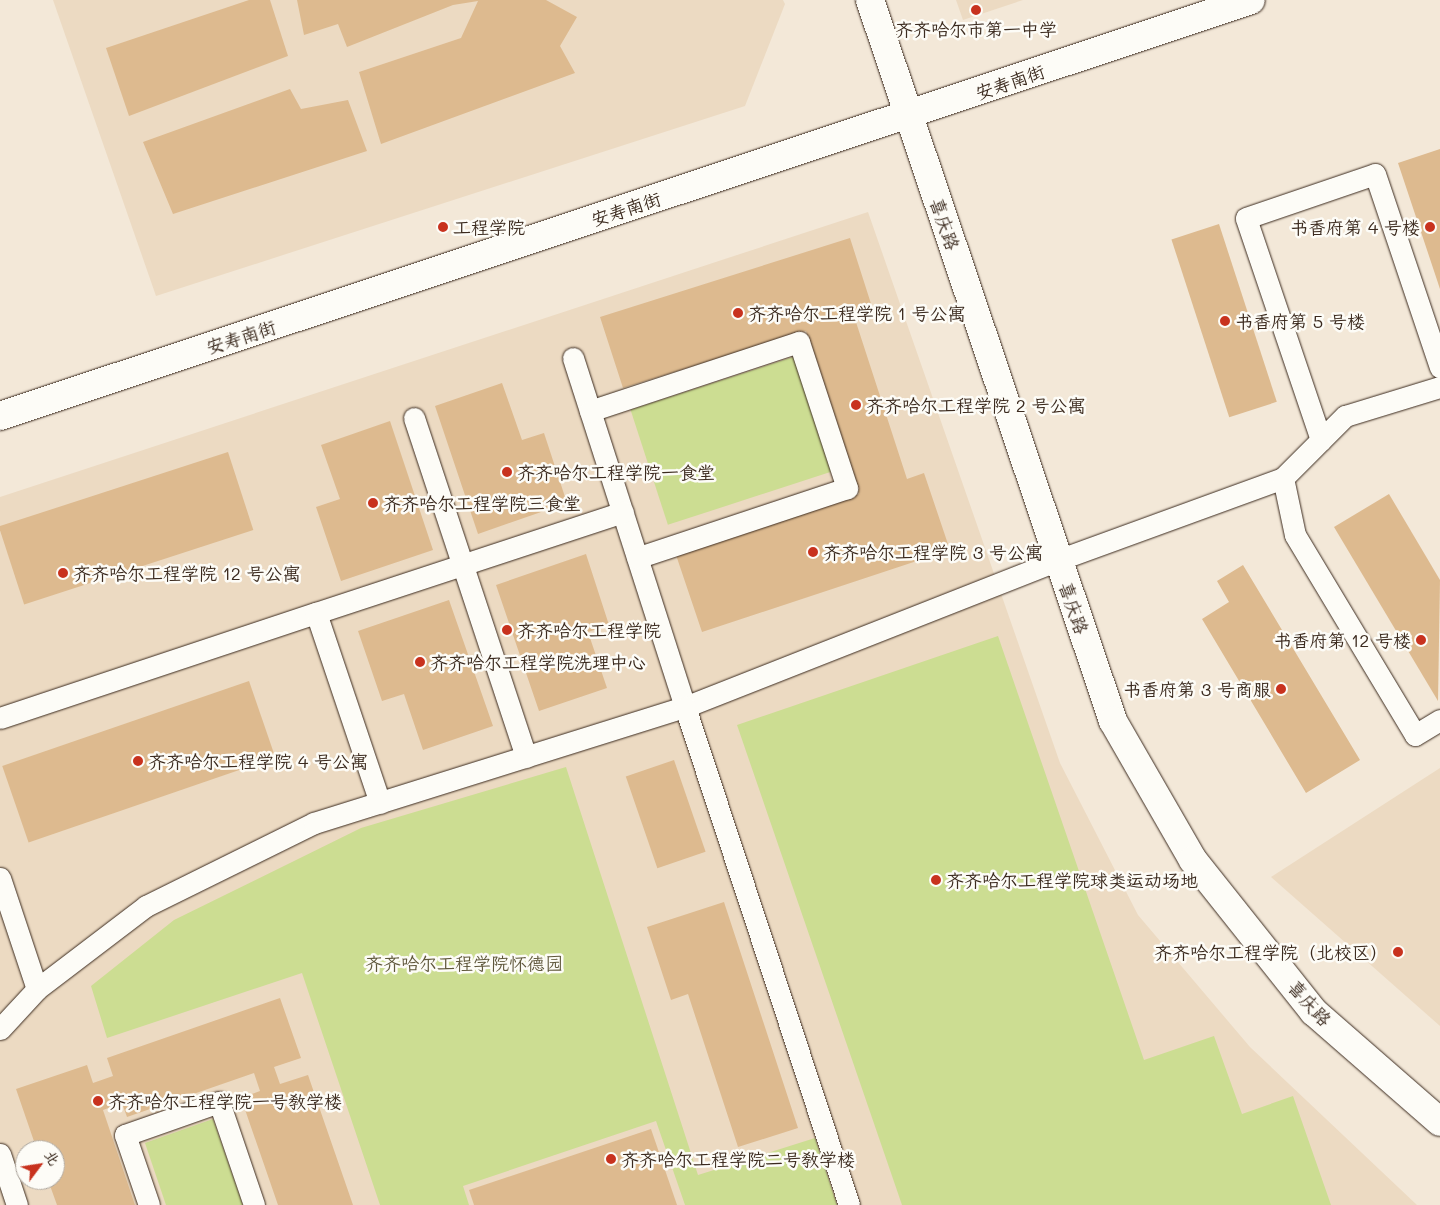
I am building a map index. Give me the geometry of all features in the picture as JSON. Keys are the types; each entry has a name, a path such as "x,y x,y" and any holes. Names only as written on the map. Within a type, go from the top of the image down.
{"street":[{"name":"喜庆路","path":"870,0 1113,722 1193,860 1314,1012 1440,1122"},
{"name":"安寿南街","path":"0,416 908,116 1251,0"},
{"path":"1321,440 1246,218 1375,174 1440,367"},
{"path":"590,411 799,342 847,488 637,558"},
{"path":"573,358 685,708 849,1205"},
{"path":"0,1029 37,989 146,906 314,823 685,708 1058,560 1283,478 1346,416 1440,387"},
{"path":"414,418 526,757"},
{"path":"1283,478 1295,535 1415,736 1440,720"},
{"path":"0,718 623,512"},
{"path":"316,613 380,803"},
{"path":"0,878 37,989"},
{"path":"149,1205 125,1135 218,1102 254,1205"},
{"path":"0,1154 16,1205"}],"shaded area":[{"path":"53,0 783,0 785,4 745,106 156,296"},
{"name":"齐齐哈尔市第一中学","path":"956,0 1023,0 963,20"},
{"name":"齐齐哈尔工程学院","path":"868,212 1060,763 1138,915 1250,1047 1417,1205 0,1205 0,497"},
{"name":"齐齐哈尔工程学院（北校区）","path":"1440,768 1440,1026 1271,877"}],"green space":[{"path":"796,356 833,471 668,525 631,410"},
{"name":"齐齐哈尔工程学院球类运动场地","path":"998,636 1144,1060 1214,1036 1242,1114 1293,1096 1331,1205 902,1205 737,725"},
{"name":"齐齐哈尔工程学院怀德园","path":"566,767 698,1175 815,1138 837,1205 685,1205 656,1121 463,1186 469,1205 380,1205 302,973 107,1038 91,986 174,920 361,828"},
{"path":"213,1119 243,1205 166,1205 145,1143"}],"building":[{"path":"249,0 270,0 288,56 129,116 106,48"},
{"path":"297,0 546,0 577,17 560,46 575,73 381,144 359,72 461,38 478,1 453,5 347,47 338,24 304,35"},
{"path":"290,89 301,109 348,100 367,151 173,214 143,142"},
{"name":"书香府第 4 号楼","path":"1440,149 1440,289 1398,163"},
{"name":"书香府第 5 号楼","path":"1219,224 1277,402 1229,417 1171,239"},
{"path":"850,238 873,310 854,316 907,479 924,473 950,550 702,632 676,555 859,494 806,331 623,388 600,317"},
{"name":"齐齐哈尔工程学院一食堂","path":"502,383 522,440 544,433 567,503 478,534 435,406"},
{"name":"齐齐哈尔工程学院三食堂","path":"390,421 433,550 341,581 316,507 340,499 321,445"},
{"name":"齐齐哈尔工程学院 12 号公寓","path":"228,452 253,530 24,604 0,526"},
{"name":"书香府第 12 号楼","path":"1389,494 1440,580 1438,701 1334,527"},
{"path":"586,554 609,625 588,632 607,688 539,711 496,585"},
{"name":"书香府第 3 号商服","path":"1243,565 1360,760 1306,793 1202,619 1229,602 1217,581"},
{"name":"齐齐哈尔工程学院洗理中心","path":"449,600 493,726 423,750 404,694 382,701 358,631"},
{"name":"齐齐哈尔工程学院 4 号公寓","path":"249,681 275,758 29,843 2,766"},
{"path":"674,760 706,852 657,868 626,777"},
{"path":"724,902 798,1128 738,1147 688,994 671,1000 647,927"},
{"name":"齐齐哈尔工程学院一号教学楼","path":"280,998 301,1058 274,1067 280,1084 308,1075 353,1205 278,1205 241,1098 260,1091 254,1073 127,1117 122,1103 103,1110 135,1205 57,1205 52,1190 65,1190 65,1140 34,1140 16,1089 87,1065 93,1083 113,1076 107,1058"},
{"name":"齐齐哈尔工程学院二号教学楼","path":"651,1129 677,1205 474,1205 469,1190"}],"place":[{"name":"齐齐哈尔市第一中学","path":"976,10"},
{"name":"工程学院","path":"443,227"},
{"name":"书香府第 4 号楼","path":"1430,227"},
{"name":"齐齐哈尔工程学院 1 号公寓","path":"738,313"},
{"name":"书香府第 5 号楼","path":"1225,321"},
{"name":"齐齐哈尔工程学院 2 号公寓","path":"856,405"},
{"name":"齐齐哈尔工程学院一食堂","path":"507,472"},
{"name":"齐齐哈尔工程学院三食堂","path":"373,503"},
{"name":"齐齐哈尔工程学院 3 号公寓","path":"813,552"},
{"name":"齐齐哈尔工程学院 12 号公寓","path":"63,573"},
{"name":"齐齐哈尔工程学院","path":"507,630"},
{"name":"书香府第 12 号楼","path":"1421,640"},
{"name":"齐齐哈尔工程学院洗理中心","path":"420,662"},
{"name":"书香府第 3 号商服","path":"1281,689"},
{"name":"齐齐哈尔工程学院 4 号公寓","path":"138,761"},
{"name":"齐齐哈尔工程学院球类运动场地","path":"936,880"},
{"name":"齐齐哈尔工程学院（北校区）","path":"1398,952"},
{"name":"齐齐哈尔工程学院一号教学楼","path":"98,1101"},
{"name":"齐齐哈尔工程学院二号教学楼","path":"611,1159"}]}
